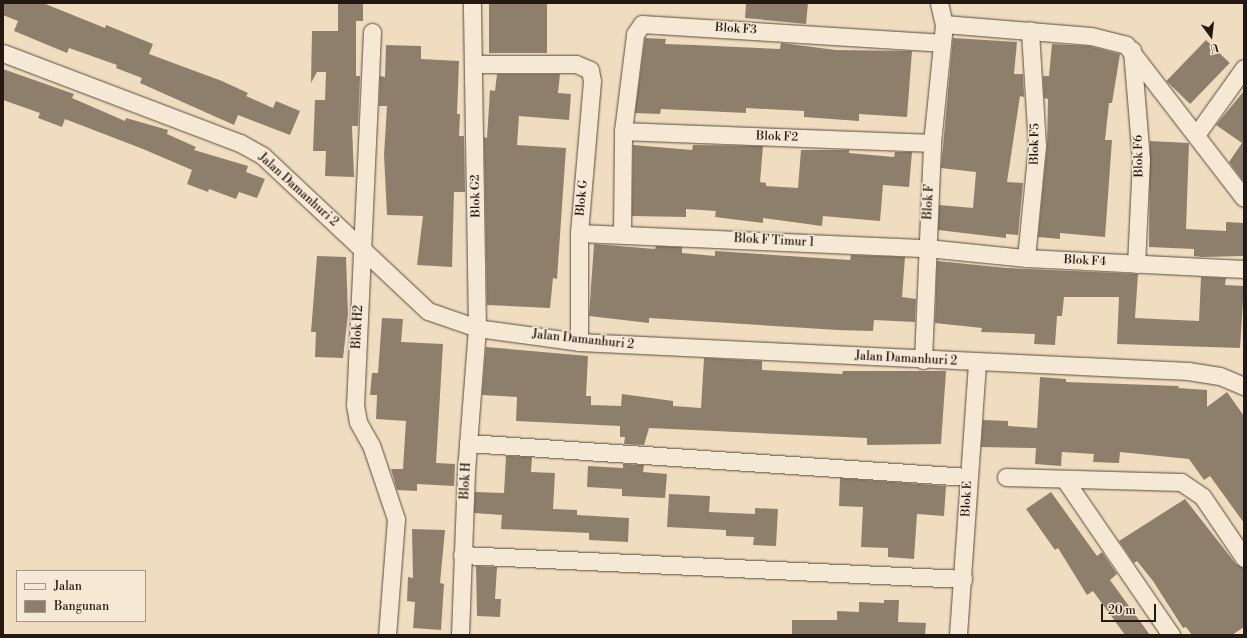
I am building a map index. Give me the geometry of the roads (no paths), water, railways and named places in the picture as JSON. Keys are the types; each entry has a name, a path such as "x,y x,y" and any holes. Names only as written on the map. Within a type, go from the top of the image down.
{"street":[{"name":"Blok G2","path":"472,3 475,64 477,328"},
{"path":"939,3 944,24 1030,30 1108,39 1132,50 1244,198"},
{"name":"Blok F3","path":"623,131 635,34 642,24 940,43"},
{"name":"Blok F","path":"923,360 932,143 940,43 944,24"},
{"name":"Blok F5","path":"1026,258 1036,146 1030,30"},
{"name":"Blok H2","path":"372,32 355,404 358,422 371,445 396,519 386,635"},
{"name":"Blok F6","path":"1132,50 1141,159 1136,264"},
{"name":"Jalan Damanhuri 2","path":"3,53 240,143 263,156 428,311 477,328 579,342 923,360 1188,370 1220,376 1244,386"},
{"name":"Blok G","path":"475,64 576,64 590,70 592,82 579,233 579,342"},
{"path":"1196,135 1244,68"},
{"path":"622,234 623,131"},
{"name":"Blok F2","path":"623,131 932,143"},
{"name":"Blok F Timur 1","path":"579,233 927,248"},
{"name":"Blok F4","path":"927,248 1026,258 1244,270"},
{"name":"Blok H","path":"460,635 462,555 468,443 477,328"},
{"name":"Blok E","path":"958,635 977,362"},
{"path":"468,443 968,477"},
{"path":"1006,477 1065,480 1181,482 1202,496 1244,558"},
{"path":"1065,480 1170,635"},
{"path":"462,555 963,579"}]}
